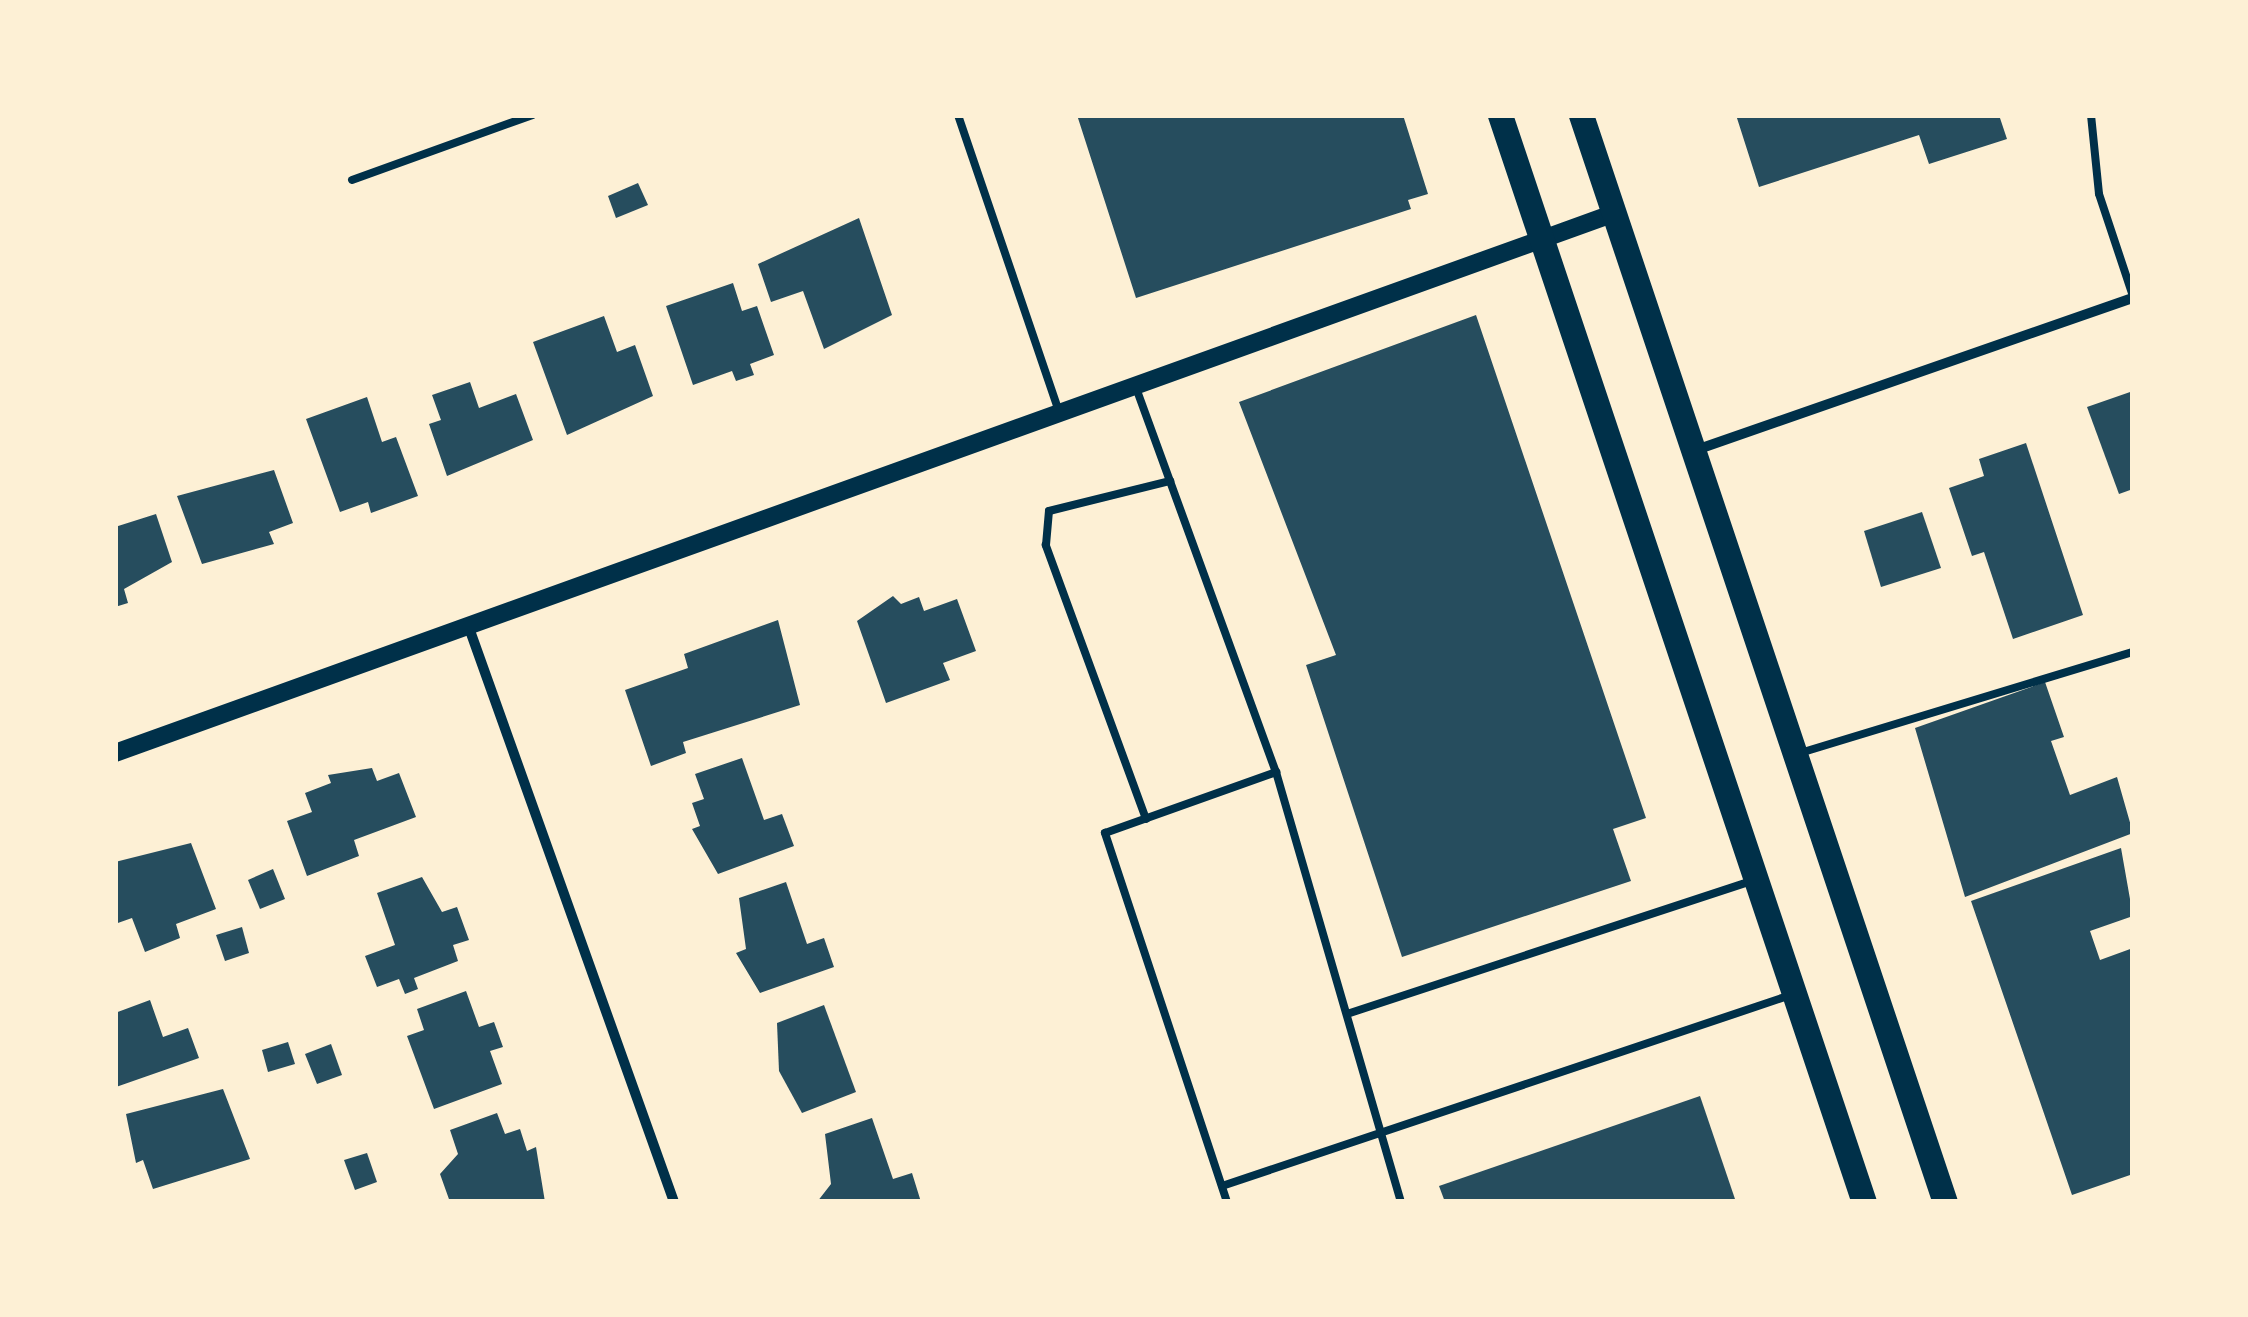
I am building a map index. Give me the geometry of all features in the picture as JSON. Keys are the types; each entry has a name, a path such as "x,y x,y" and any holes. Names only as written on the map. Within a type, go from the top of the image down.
{"main road":[{"path":"1500,115 1864,1202"},
{"path":"1581,115 1945,1202"}],"street":[{"path":"115,753 1612,214"},
{"path":"1695,450 2133,297"},
{"path":"468,624 674,1202"}],"lane":[{"path":"352,180 533,115"},
{"path":"958,115 1059,412"},
{"path":"2091,115 2099,194 2133,297"},
{"path":"1135,385 1276,772 1350,1014 1401,1202"},
{"path":"1146,820 1046,545 1049,512 1170,481"},
{"path":"1796,755 2133,652"},
{"path":"1228,1202 1104,834 1276,772"},
{"path":"1350,1014 1756,880"},
{"path":"1222,1186 1795,994"}],"building":[{"path":"1077,115 1403,115 1428,194 1408,200 1411,209 1136,298"},
{"path":"1736,115 1999,115 2007,139 1929,164 1919,135 1759,187"},
{"path":"638,183 648,205 616,218 608,196"},
{"path":"859,218 892,315 824,349 803,291 771,302 758,264"},
{"path":"733,283 742,311 757,306 774,355 750,364 754,375 736,381 732,371 693,385 666,306"},
{"path":"1476,315 1646,818 1613,829 1631,881 1402,957 1306,665 1336,655 1239,402"},
{"path":"604,316 617,352 635,345 653,396 567,435 533,342"},
{"path":"470,382 479,408 516,394 533,440 447,476 429,424 441,420 432,395"},
{"path":"2133,391 2133,489 2119,494 2087,407"},
{"path":"367,397 382,442 396,437 418,496 371,513 368,502 340,512 306,419"},
{"path":"2026,443 2083,615 2013,639 1984,552 1972,556 1949,488 1984,476 1979,459"},
{"path":"274,470 293,523 269,532 274,544 202,564 177,496"},
{"path":"1922,512 1941,568 1881,587 1864,531"},
{"path":"156,514 172,562 124,589 128,603 115,607 115,527"},
{"path":"893,596 901,604 919,597 924,611 957,599 976,651 943,663 950,680 886,703 857,621"},
{"path":"778,620 800,705 683,742 686,753 651,766 625,690 688,668 684,654"},
{"path":"2045,682 2064,737 2051,741 2070,795 2117,777 2133,833 1965,897 1915,728"},
{"path":"742,758 764,820 782,814 794,846 718,874 692,829 700,826 692,803 704,799 695,774"},
{"path":"372,768 377,781 399,773 416,817 354,840 359,856 307,876 287,821 312,812 305,793 331,783 328,775"},
{"path":"191,843 216,909 176,924 180,938 145,952 132,918 115,924 115,862"},
{"path":"2121,848 2133,916 2090,931 2100,960 2133,948 2133,1174 2072,1195 1971,901"},
{"path":"273,869 285,899 260,909 248,880"},
{"path":"422,877 442,912 457,907 469,940 453,945 458,961 414,978 418,989 405,994 399,979 377,987 365,956 395,945 377,893"},
{"path":"786,882 807,944 824,938 834,967 760,993 736,953 746,949 739,898"},
{"path":"242,927 249,953 225,961 216,935"},
{"path":"466,991 479,1027 494,1022 503,1047 490,1051 502,1084 434,1109 407,1036 424,1030 417,1009"},
{"path":"150,1000 163,1037 188,1028 199,1058 116,1087 115,1013"},
{"path":"824,1005 856,1092 802,1113 779,1071 777,1023"},
{"path":"288,1042 295,1064 268,1072 262,1050"},
{"path":"331,1044 342,1075 317,1084 305,1054"},
{"path":"223,1089 250,1159 153,1189 143,1160 136,1163 126,1114"},
{"path":"1700,1096 1736,1202 1445,1202 1439,1186"},
{"path":"497,1113 505,1134 520,1129 527,1151 536,1147 545,1202 450,1202 440,1174 458,1154 450,1130"},
{"path":"872,1118 893,1179 912,1173 921,1202 817,1202 831,1184 825,1134"},
{"path":"367,1153 377,1182 355,1190 344,1160"}]}
